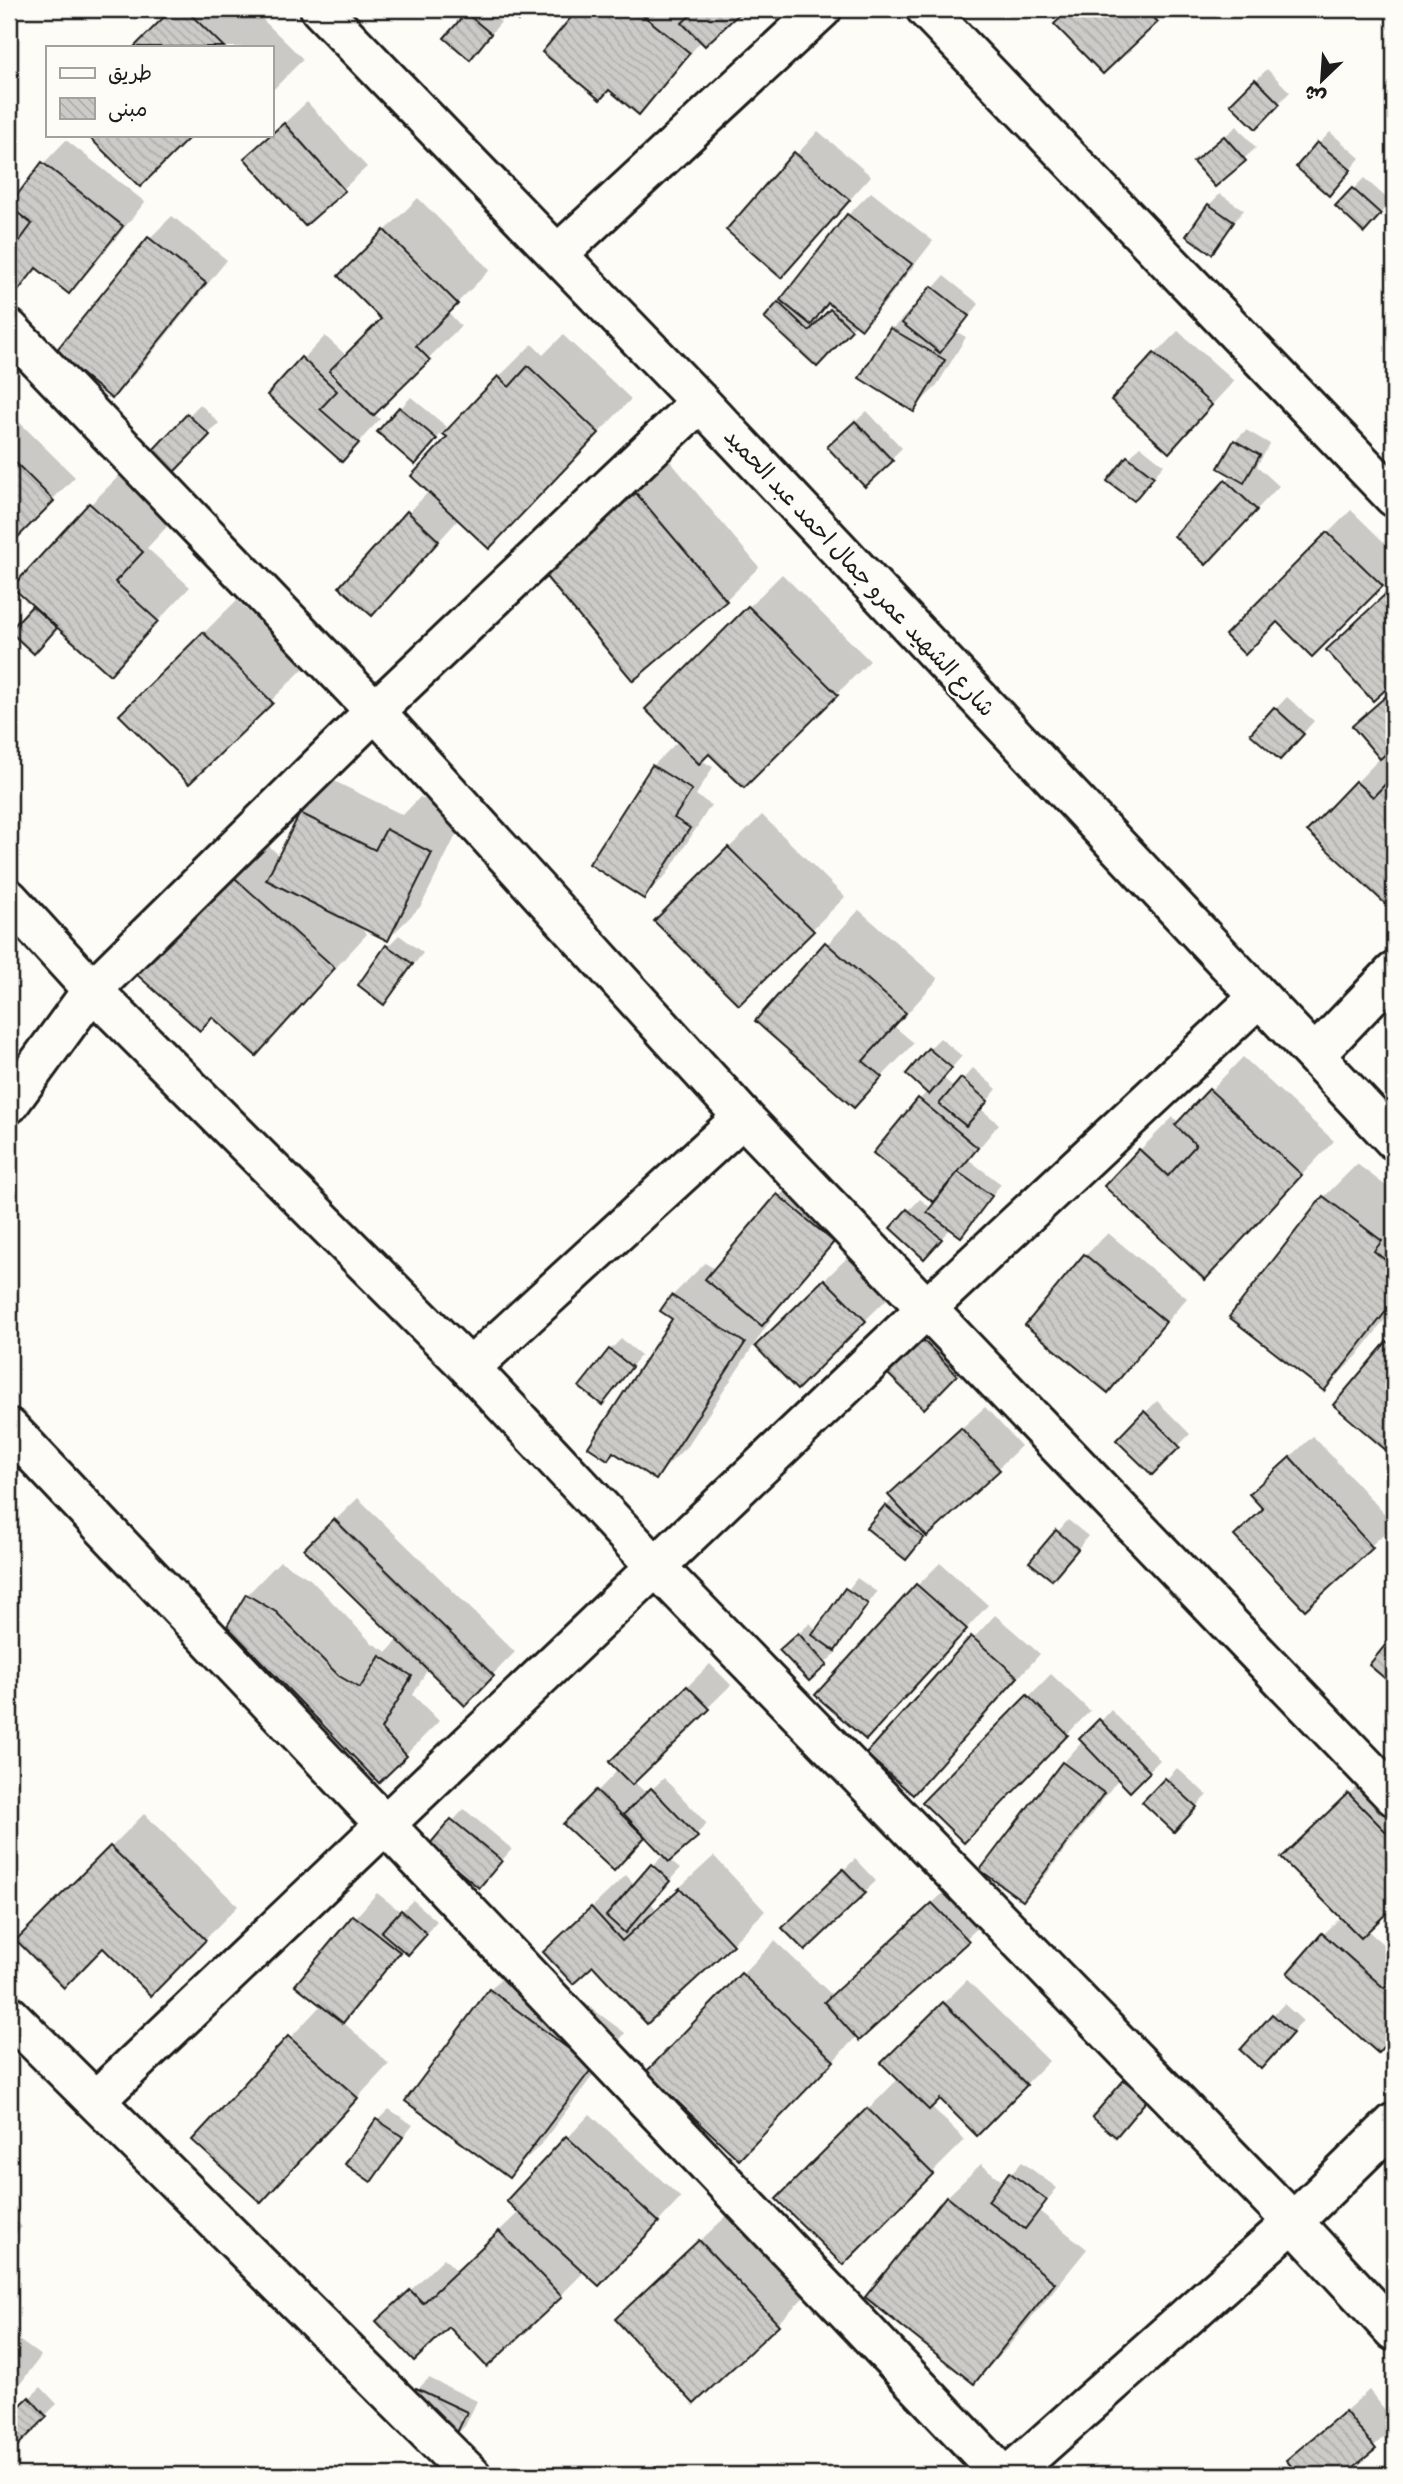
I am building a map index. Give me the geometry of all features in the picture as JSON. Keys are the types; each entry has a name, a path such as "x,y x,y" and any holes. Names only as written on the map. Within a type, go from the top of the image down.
{"street":[{"name":"شارع الشهيد عمرو جمال احمد عبد الحميد","path":"320,9 700,402 1394,1140"},
{"path":"558,254 822,9"},
{"path":"926,9 1394,497"},
{"path":"9,329 375,712 743,1116 1394,1796"},
{"path":"9,1104 92,990 375,712 700,402"},
{"path":"9,899 92,990 470,1368 657,1568 1293,2222 1394,2331"},
{"path":"1315,1055 1394,972"},
{"path":"96,2100 926,1309 1259,997"},
{"path":"470,1368 743,1116"},
{"path":"9,1428 1002,2475"},
{"path":"9,2015 471,2475"},
{"path":"1009,2475 1293,2222 1394,2123"}],"building":[{"path":"172,9 185,9 223,46 135,46"},
{"path":"504,9 530,9 518,21"},
{"path":"578,9 635,9 690,53 639,115 609,90 600,100 542,52"},
{"path":"697,9 744,9 705,46 682,23"},
{"path":"1070,9 1145,9 1158,22 1103,74 1054,24"},
{"path":"466,13 491,34 470,60 444,38"},
{"path":"1255,79 1280,104 1256,129 1230,104"},
{"path":"284,123 345,191 305,226 244,158 269,136 273,136 273,133"},
{"path":"88,136 191,136 140,187"},
{"path":"1224,136 1246,161 1215,187 1193,162"},
{"path":"1317,142 1351,170 1329,196 1296,167"},
{"path":"794,152 850,200 781,278 726,230"},
{"path":"42,162 123,226 69,294 36,268 18,291 9,284 9,236 18,243 32,224 9,206"},
{"path":"1352,188 1381,214 1364,233 1335,206"},
{"path":"1208,204 1234,222 1212,254 1186,236"},
{"path":"847,214 912,264 862,329 828,303 811,325 780,300"},
{"path":"384,230 458,304 416,346 430,360 373,416 329,371 381,319 338,276"},
{"path":"148,237 206,283 112,399 55,352"},
{"path":"931,286 969,316 940,353 902,323"},
{"path":"778,302 809,331 830,309 852,330 817,367 764,318"},
{"path":"890,328 945,360 914,412 859,378"},
{"path":"1154,353 1212,405 1169,453 1111,400"},
{"path":"301,357 337,391 320,409 359,443 342,462 267,395"},
{"path":"528,366 599,433 489,549 411,476 447,437 443,434 498,376 509,387"},
{"path":"399,407 437,439 415,465 377,432"},
{"path":"187,414 210,435 174,472 152,451"},
{"path":"855,421 893,461 865,487 827,447"},
{"path":"1234,440 1260,455 1244,483 1218,468"},
{"path":"9,456 54,501 9,546"},
{"path":"1127,456 1154,477 1134,501 1107,481"},
{"path":"1225,480 1257,510 1206,565 1174,536"},
{"path":"636,493 727,601 633,681 542,572"},
{"path":"89,503 143,552 115,582 158,621 110,675 12,587"},
{"path":"407,511 439,541 372,616 339,587"},
{"path":"1327,532 1383,586 1312,657 1277,622 1245,655 1225,635"},
{"path":"1393,587 1394,682 1373,701 1326,650"},
{"path":"32,606 57,628 34,654 9,631"},
{"path":"748,606 838,695 744,788 709,754 699,764 645,709"},
{"path":"203,632 273,703 189,784 119,715"},
{"path":"1392,691 1394,747 1380,759 1352,726"},
{"path":"1274,707 1304,734 1280,760 1250,734"},
{"path":"652,765 692,790 674,818 690,828 644,899 589,864"},
{"path":"1394,775 1394,912 1307,831 1355,781 1373,797"},
{"path":"300,813 375,850 386,829 432,853 388,941 266,880"},
{"path":"728,847 814,931 739,1005 654,921"},
{"path":"227,871 335,968 256,1056 212,1017 200,1031 135,973"},
{"path":"825,942 906,1013 863,1061 882,1077 854,1108 755,1021"},
{"path":"386,945 413,964 384,1005 358,985"},
{"path":"928,1048 952,1068 929,1095 906,1074"},
{"path":"961,1078 988,1101 966,1126 939,1104"},
{"path":"1209,1089 1302,1175 1205,1280 1104,1186 1139,1149 1168,1176 1196,1145 1175,1125"},
{"path":"918,1098 978,1148 933,1202 873,1153"},
{"path":"958,1172 992,1196 961,1237 927,1212"},
{"path":"777,1194 834,1242 762,1326 705,1279"},
{"path":"1323,1196 1382,1241 1374,1251 1394,1267 1394,1301 1324,1391 1229,1317"},
{"path":"907,1209 942,1239 924,1259 890,1228"},
{"path":"1084,1254 1166,1322 1108,1393 1025,1325"},
{"path":"824,1279 866,1321 797,1390 755,1346"},
{"path":"671,1295 745,1343 656,1480 613,1452 608,1460 588,1447 672,1319 660,1311"},
{"path":"922,1339 957,1375 924,1409 887,1373"},
{"path":"1387,1341 1394,1348 1394,1457 1333,1405"},
{"path":"609,1349 632,1367 602,1405 579,1387"},
{"path":"1144,1411 1180,1447 1152,1475 1116,1440"},
{"path":"961,1428 1000,1470 927,1537 888,1495"},
{"path":"1290,1457 1373,1548 1305,1610 1234,1536 1263,1509 1249,1494"},
{"path":"885,1505 924,1538 906,1560 866,1528"},
{"path":"334,1519 494,1676 465,1706 304,1549"},
{"path":"1056,1530 1078,1549 1052,1580 1029,1562"},
{"path":"916,1584 967,1629 866,1740 815,1695"},
{"path":"845,1588 868,1604 835,1651 812,1635"},
{"path":"246,1594 276,1612 339,1676 360,1688 380,1656 412,1676 381,1729 407,1756 379,1783 227,1626"},
{"path":"798,1633 827,1665 809,1681 779,1650"},
{"path":"1394,1634 1394,1686 1369,1665"},
{"path":"971,1636 1018,1677 913,1795 866,1754"},
{"path":"687,1686 710,1709 632,1785 609,1762"},
{"path":"1027,1695 1068,1735 964,1843 922,1802"},
{"path":"1099,1719 1150,1772 1130,1792 1079,1739"},
{"path":"1062,1762 1104,1793 1023,1901 980,1870"},
{"path":"1165,1778 1197,1807 1174,1832 1142,1802"},
{"path":"651,1788 698,1837 669,1862 624,1814"},
{"path":"596,1790 645,1837 614,1871 563,1824"},
{"path":"1348,1793 1394,1840 1394,1906 1361,1938 1281,1858"},
{"path":"451,1819 502,1861 479,1888 428,1846"},
{"path":"110,1846 206,1940 151,1996 103,1948 64,1988 16,1940"},
{"path":"651,1864 670,1881 625,1933 606,1916"},
{"path":"843,1869 866,1893 805,1951 782,1928"},
{"path":"680,1888 733,1945 647,2024 593,1966 573,1984 543,1952 591,1907 622,1941"},
{"path":"932,1903 969,1941 859,2041 824,2002"},
{"path":"401,1910 427,1934 408,1955 381,1932"},
{"path":"353,1915 400,1952 343,2023 295,1985"},
{"path":"1322,1933 1384,1988 1394,1977 1394,2034 1378,2053 1287,1973"},
{"path":"741,1973 834,2061 739,2160 646,2072"},
{"path":"489,1989 593,2067 509,2178 405,2101"},
{"path":"943,2002 1027,2085 977,2136 940,2099 929,2110 881,2063"},
{"path":"1272,2014 1293,2033 1261,2069 1240,2050"},
{"path":"288,2036 358,2098 261,2203 192,2140"},
{"path":"1124,2080 1147,2100 1116,2137 1092,2117"},
{"path":"867,2108 933,2174 843,2265 776,2199"},
{"path":"376,2119 403,2137 371,2182 345,2164"},
{"path":"566,2136 659,2222 599,2286 506,2201"},
{"path":"1009,2172 1047,2200 1025,2229 988,2201"},
{"path":"946,2196 1055,2283 974,2384 865,2297"},
{"path":"499,2231 562,2297 487,2367 449,2327 414,2361 376,2321 410,2290 423,2303"},
{"path":"699,2240 779,2325 694,2404 615,2319"},
{"path":"416,2388 467,2412 454,2439 403,2415"},
{"path":"29,2397 47,2417 9,2454 9,2416"},
{"path":"1345,2411 1376,2449 1344,2475 1299,2475 1286,2460"}]}
